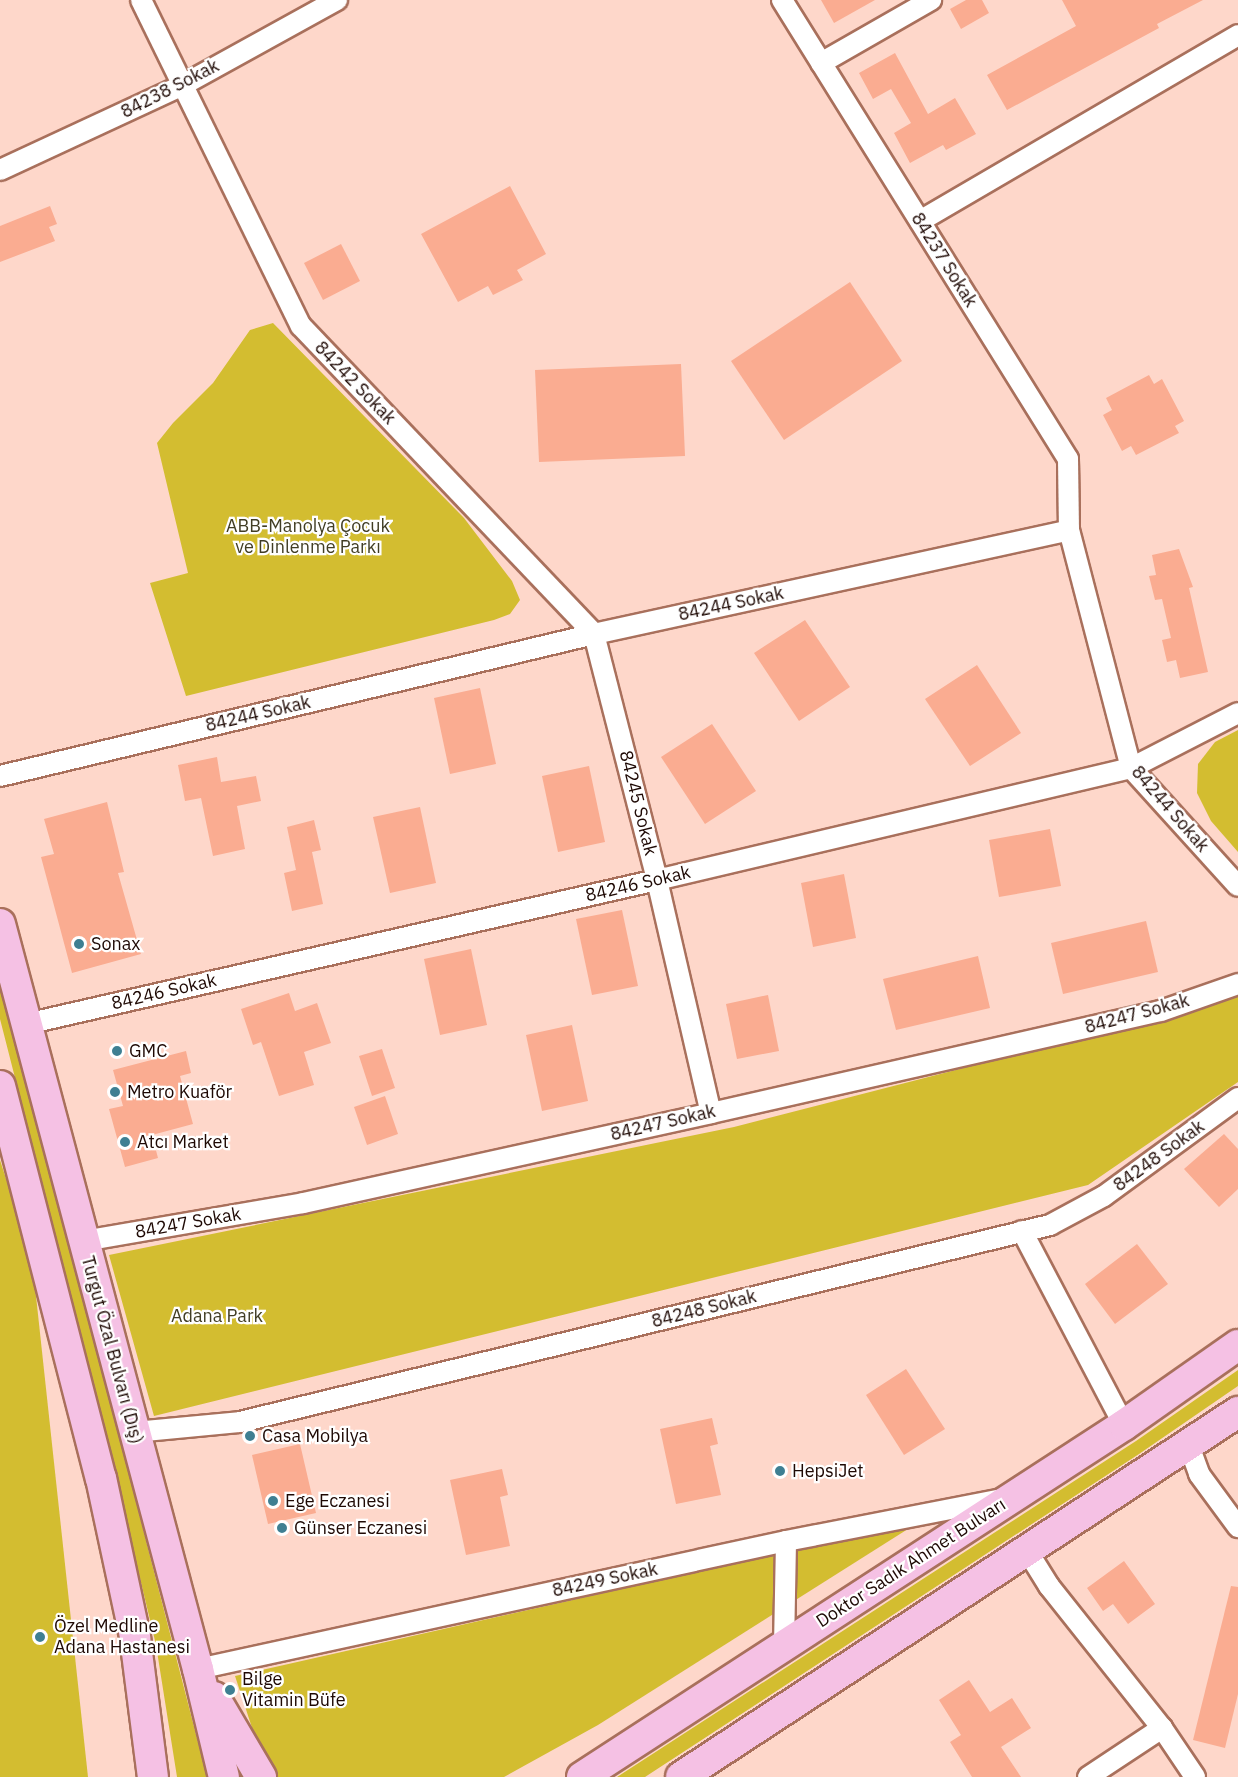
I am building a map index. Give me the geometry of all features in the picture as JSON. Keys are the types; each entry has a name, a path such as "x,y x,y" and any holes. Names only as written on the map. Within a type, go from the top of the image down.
{"main road":[{"name":"Turgut Özal Bulvarı (Dış)","path":"0,924 198,1669 224,1777"},
{"path":"0,1086 101,1478 135,1637 153,1777"},
{"name":"Doktor Sadık Ahmet Bulvarı","path":"582,1777 1124,1425 1238,1345"},
{"path":"692,1774 1026,1550 1238,1412"},
{"path":"198,1669 261,1777"}],"street":[{"name":"84242 Sokak","path":"141,0 301,326 594,634"},
{"name":"84238 Sokak","path":"0,170 183,85 337,0"},
{"name":"84237 Sokak","path":"782,0 1068,459 1069,530"},
{"path":"821,63 931,0"},
{"path":"920,220 1238,35"},
{"name":"84244 Sokak","path":"0,776 594,634 1069,530 1131,768 1238,886"},
{"name":"84245 Sokak","path":"594,634 657,880 711,1113"},
{"name":"84246 Sokak","path":"26,1024 657,880 1131,768 1238,713"},
{"name":"84247 Sokak","path":"84,1241 303,1203 711,1113 1161,1011 1238,984"},
{"name":"84248 Sokak","path":"134,1432 240,1422 1050,1225 1104,1196 1238,1098"},
{"path":"1022,1231 1124,1425"},
{"path":"1188,1443 1199,1474 1238,1527"},
{"name":"84249 Sokak","path":"198,1669 786,1541 1012,1497"},
{"path":"784,1646 786,1541"},
{"path":"1026,1550 1049,1586 1162,1728 1195,1777"},
{"path":"1088,1777 1162,1728"}],"green space":[{"name":"ABB-Manolya Çocuk ve Dinlenme Parkı","path":"273,323 464,518 512,581 520,600 510,614 494,620 186,696 150,583 188,573 157,443 173,423 213,383 250,330"},
{"path":"1238,730 1238,852 1211,821 1197,793 1198,764 1215,742"},
{"name":"Adana Park","path":"1238,983 1238,1082 1088,1185 154,1416 109,1255 734,1127 1162,1017"},
{"path":"0,984 207,1777 177,1777 156,1645 97,1399 0,1019"},
{"name":"Özel Medline Adana Hastanesi","path":"0,1160 32,1259 88,1777 0,1777"},
{"path":"1238,1370 1238,1386 1139,1454 645,1777 617,1777 1136,1441"},
{"path":"919,1522 598,1725 504,1777 275,1777 259,1749 235,1676"}],"building":[{"path":"821,0 875,0 834,23"},
{"path":"966,0 982,0 989,13 961,29 950,9"},
{"path":"1062,0 1203,0 1157,24 1159,28 1007,110 987,75 1076,26"},
{"path":"895,53 928,114 955,98 976,134 946,150 943,145 910,163 894,133 911,123 891,89 873,99 859,73"},
{"path":"510,186 546,254 517,270 523,280 493,295 488,286 458,302 421,234"},
{"path":"50,206 57,224 49,227 55,241 0,262 0,226"},
{"path":"341,244 360,281 323,300 304,263"},
{"path":"850,282 902,361 784,440 731,361"},
{"path":"681,364 685,456 539,462 535,370"},
{"path":"1149,375 1154,384 1162,379 1184,421 1175,426 1179,433 1136,455 1131,446 1122,451 1103,415 1112,410 1106,398"},
{"path":"1179,549 1193,587 1189,588 1208,672 1180,678 1176,660 1167,662 1162,640 1171,638 1162,599 1155,600 1149,576 1156,575 1152,555"},
{"path":"805,620 850,687 799,721 754,653"},
{"path":"977,665 1021,733 970,766 925,699"},
{"path":"480,688 496,764 450,774 434,698"},
{"path":"712,724 756,791 705,824 661,757"},
{"path":"217,757 221,782 256,776 261,801 237,806 245,849 213,856 201,798 185,801 178,765"},
{"path":"589,766 605,842 558,852 542,776"},
{"path":"107,802 124,872 118,873 141,954 72,973 41,857 54,854 44,819"},
{"path":"420,807 436,883 390,893 373,817"},
{"path":"314,820 321,850 312,852 323,904 292,911 284,873 296,870 287,827"},
{"path":"1050,829 1061,886 999,897 989,840"},
{"path":"844,874 856,938 813,947 801,883"},
{"path":"622,910 638,986 592,995 576,919"},
{"path":"1146,921 1158,972 1063,994 1051,943"},
{"path":"471,949 487,1025 440,1035 424,959"},
{"path":"978,956 990,1008 896,1030 883,979"},
{"path":"289,993 295,1011 317,1003 331,1043 304,1052 314,1085 279,1096 261,1042 253,1045 241,1009"},
{"path":"768,995 779,1051 737,1059 726,1004"},
{"path":"572,1025 588,1101 542,1111 526,1035"},
{"path":"382,1049 395,1088 372,1096 359,1056"},
{"path":"186,1051 191,1073 180,1076 193,1124 152,1135 158,1158 125,1167 109,1109 123,1106 113,1070"},
{"path":"385,1096 398,1134 367,1145 354,1107"},
{"path":"1224,1134 1238,1149 1238,1189 1219,1207 1184,1169"},
{"path":"1137,1244 1168,1284 1115,1324 1085,1284"},
{"path":"906,1369 945,1429 904,1455 866,1395"},
{"path":"712,1418 718,1444 710,1446 721,1495 676,1504 660,1429"},
{"path":"300,1444 316,1513 268,1524 252,1455"},
{"path":"502,1469 508,1495 500,1497 510,1546 466,1555 450,1480"},
{"path":"1124,1561 1155,1604 1128,1624 1113,1604 1103,1611 1087,1588"},
{"path":"1231,1586 1238,1587 1238,1694 1225,1748 1193,1740"},
{"path":"969,1680 990,1712 1012,1698 1031,1728 1001,1747 1021,1777 972,1777 950,1742 961,1735 939,1700"}],"place":[{"name":"Sonax","path":"79,944"},
{"name":"GMC","path":"117,1051"},
{"name":"Metro Kuaför","path":"115,1092"},
{"name":"Atcı Market","path":"125,1142"},
{"name":"Casa Mobilya","path":"250,1436"},
{"name":"HepsiJet","path":"780,1471"},
{"name":"Ege Eczanesi","path":"273,1501"},
{"name":"Günser Eczanesi","path":"282,1528"},
{"name":"Özel Medline Adana Hastanesi","path":"40,1637"},
{"name":"Bilge Vitamin Büfe","path":"230,1690"}]}
